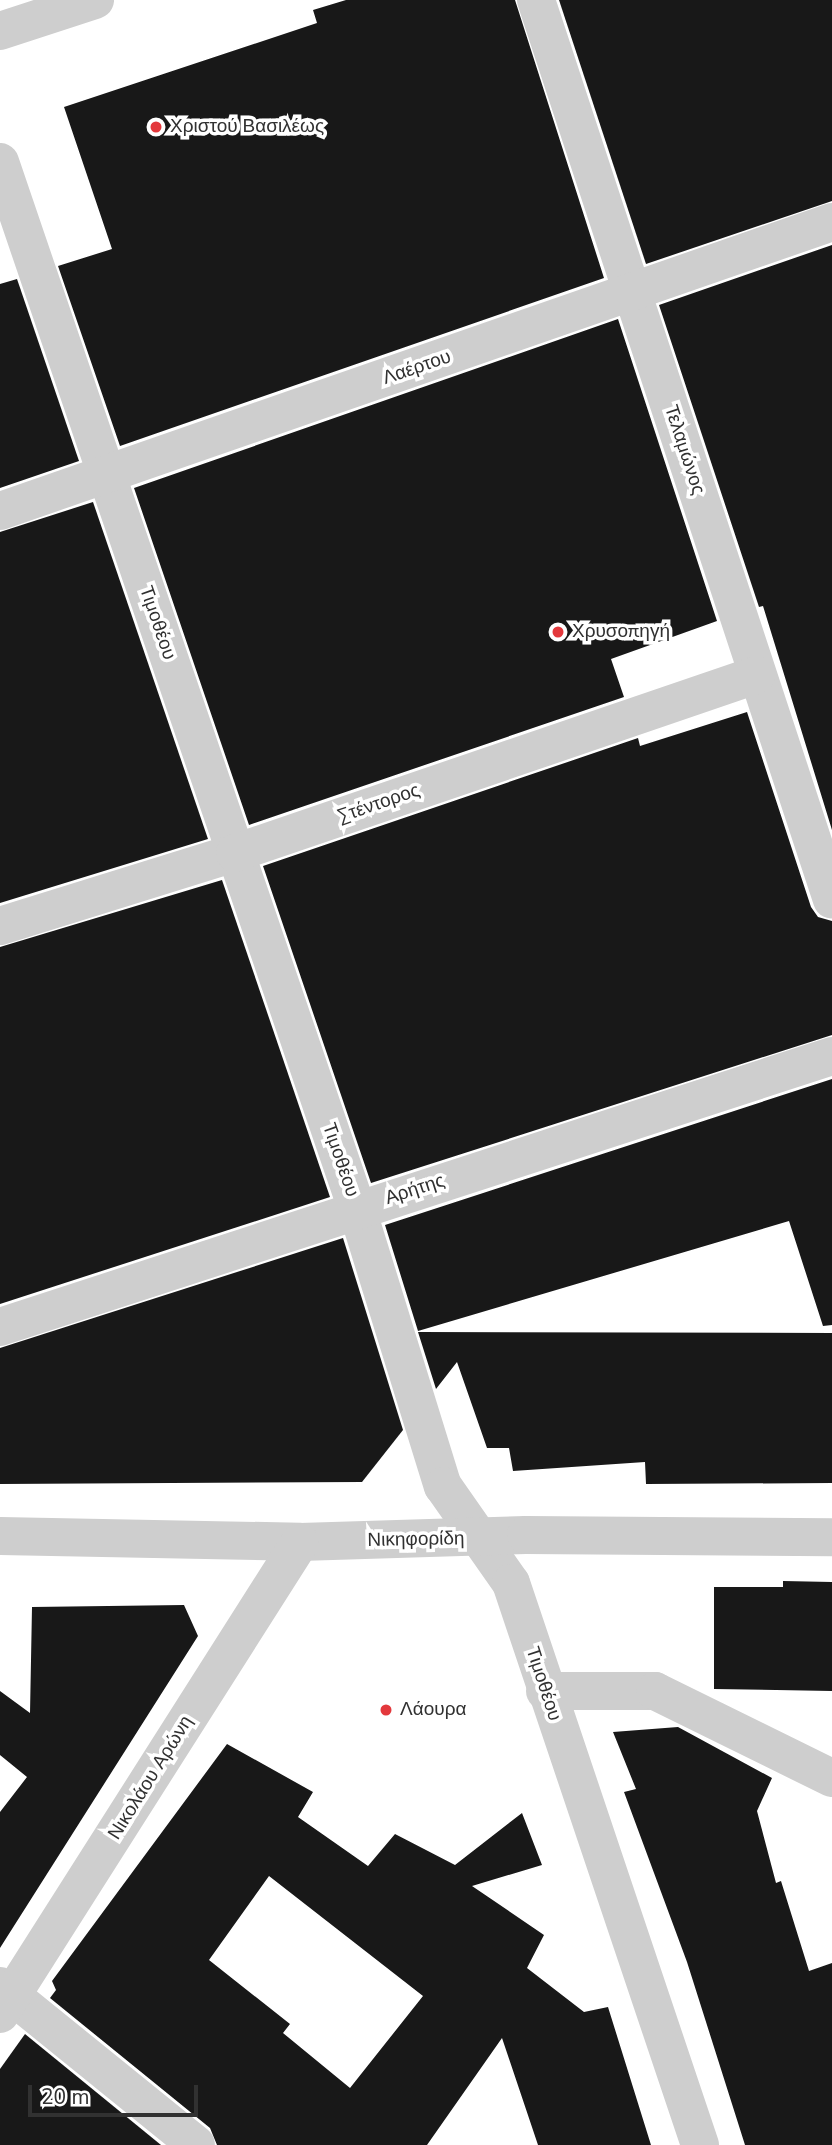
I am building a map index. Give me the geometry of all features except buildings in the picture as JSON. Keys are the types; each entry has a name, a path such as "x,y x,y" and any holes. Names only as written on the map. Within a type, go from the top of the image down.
{"street":[{"path":"0,31 95,0"},
{"name":"Τελαμώνος","path":"536,0 635,293 756,675 832,900"},
{"name":"Τιμοθέου","path":"0,162 357,1209 443,1486 476,1538 511,1583 545,1691 700,2145"},
{"name":"Λαέρτου","path":"0,511 635,293 832,222"},
{"name":"Στέντορος","path":"0,926 235,853 756,675"},
{"name":"Αρήτης","path":"0,1327 832,1056"},
{"name":"Νικηφορίδη","path":"0,1536 300,1542 476,1538 832,1537"},
{"name":"Νικολάου Αρώνη","path":"4,1999 300,1542"},
{"path":"545,1691 655,1691 832,1778"},
{"path":"4,1999 196,2145"}],"place":[{"name":"Χριστού Βασιλέως","path":"156,127"},
{"name":"Χρυσοπηγή","path":"558,632"},
{"name":"Λάουρα","path":"386,1710"}]}
